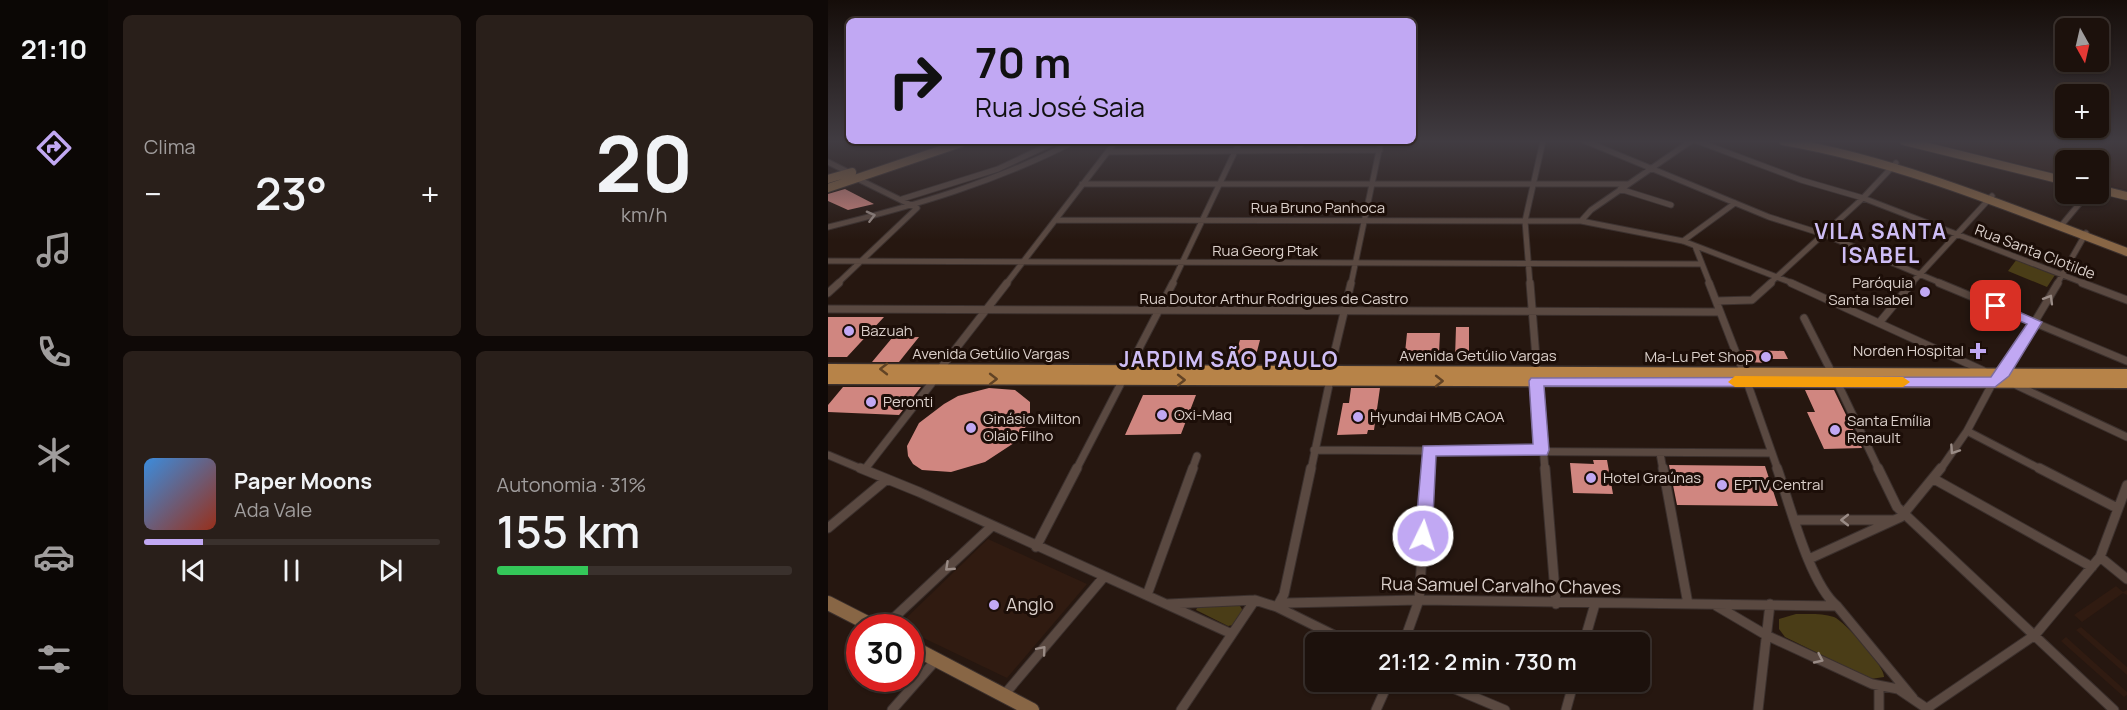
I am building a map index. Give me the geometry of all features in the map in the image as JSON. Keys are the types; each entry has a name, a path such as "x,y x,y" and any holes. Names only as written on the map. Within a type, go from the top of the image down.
{"main road":[{"name":"Avenida Getúlio Vargas","path":"828,379 1128,368 1330,376"},
{"name":"Avenida Getúlio Vargas","path":"828,369 1122,380 1330,376 1834,376 1999,378 2127,383"},
{"name":"Avenida Getúlio Vargas","path":"1999,378 2127,374"}],"street":[{"path":"828,179 855,174"},
{"path":"828,188 856,174"},
{"path":"856,174 915,205"},
{"path":"902,199 982,174"},
{"path":"828,227 915,205 1007,174"},
{"path":"865,469 1090,174"},
{"path":"1036,547 1159,312 1225,174"},
{"path":"1328,632 1277,607 1284,594 1374,174"},
{"path":"1536,174 1525,221 1535,376 1556,604"},
{"path":"1581,221 1641,174"},
{"path":"1665,174 1735,203 1823,234 2127,361"},
{"name":"Rua Santa Clotilde","path":"1785,174 1863,198 2127,300"},
{"path":"1716,301 1752,300 1886,174"},
{"path":"1921,174 1990,198 2127,252"},
{"path":"2038,174 2055,178"},
{"path":"1082,184 1626,184"},
{"path":"1620,189 1671,205"},
{"path":"2109,192 2127,196"},
{"path":"1879,323 1919,274 1958,235 1990,198"},
{"path":"1683,241 1735,203"},
{"path":"2062,226 2077,204"},
{"path":"828,293 917,208 915,205"},
{"name":"Rua Bruno Panhoca","path":"1056,220 1581,221 1683,241 1777,276 2127,437"},
{"path":"2086,235 2127,248"},
{"path":"1809,559 1899,516 1935,479 2035,322 2086,235"},
{"path":"1695,246 1745,376 1809,559 1826,597 1837,606 1913,698"},
{"name":"Rua Georg Ptak","path":"828,261 1702,264"},
{"name":"Rua Doutor Arthur Rodrigues de Castro","path":"828,309 1532,314 1720,312"},
{"path":"1804,318 1897,507 1899,516 2035,635 2114,710"},
{"path":"1967,431 2117,508"},
{"path":"1314,450 1772,453"},
{"path":"1408,632 1419,600 1429,450"},
{"path":"1660,453 1688,604"},
{"path":"828,455 865,469 1103,578 1168,604 1232,634"},
{"path":"1147,595 1197,456"},
{"path":"828,528 887,479"},
{"path":"1935,479 2092,567"},
{"path":"1713,604 1766,635 1879,686 1898,689 1928,709 2035,635 2100,557 2127,485"},
{"path":"1795,520 1899,516"},
{"path":"898,614 992,527"},
{"path":"2100,557 2127,579"},
{"path":"1004,695 1103,578"},
{"path":"1181,710 1255,600"},
{"name":"Rua Samuel Carvalho Chaves","path":"1168,604 1255,600 1277,607 1286,603 1419,600 1556,604 1837,606"},
{"path":"828,603 850,614"},
{"path":"1587,632 1595,604"},
{"path":"1758,710 1770,604"},
{"path":"924,654 1004,695 1021,708"},
{"path":"891,710 936,660"},
{"path":"1879,686 1879,710"},
{"path":"1376,710 1384,692"},
{"path":"1462,692 1505,710"},
{"path":"1566,710 1571,692"}],"shaded area":[{"path":"2109,174 2127,174 2127,190 2109,186"},
{"path":"2017,259 2055,275 2047,287 2008,271"},
{"name":"Anglo","path":"988,539 1087,584 1007,678 924,638 924,614 910,614"},
{"path":"2116,586 2123,592 2127,590 2127,595 2123,593 2082,622 2074,615"},
{"path":"1199,604 1240,606 1243,611 1233,625 1228,626 1196,610"},
{"path":"1796,614 1834,617 1872,654 1883,671 1884,677 1871,679 1785,637 1779,629 1779,619"},
{"path":"2081,627 2127,667 2127,675 2076,630"},
{"path":"2066,637 2127,692 2127,695 2124,697 2061,641"}],"building":[{"path":"845,189 874,204 848,210 828,201 828,194"},
{"name":"Bazuah","path":"828,317 884,317 847,357 828,357"},
{"path":"1456,327 1469,327 1469,358 1455,358"},
{"path":"1407,333 1440,333 1439,353 1405,353"},
{"path":"919,337 899,362 872,362 892,338"},
{"path":"1240,340 1260,340 1255,359 1234,359"},
{"name":"Ma-Lu Pet Shop","path":"1746,350 1784,351 1788,359 1765,359 1768,363 1748,362 1744,354 1748,355"},
{"name":"Peronti","path":"843,387 921,387 899,415 828,412 828,405"},
{"name":"Ginásio Milton Olaio Filho","path":"989,388 1015,390 1030,402 1030,421 1014,443 985,462 951,472 922,470 913,464 908,456 907,446 919,423 958,396"},
{"name":"Hyundai HMB CAOA","path":"1351,388 1380,388 1374,430 1368,430 1367,434 1337,435 1343,403 1349,403"},
{"name":"Santa Emília Renault","path":"1805,390 1834,390 1862,448 1824,449 1807,412 1815,412"},
{"name":"Oxi-Maq","path":"1143,395 1196,395 1181,434 1125,435"},
{"name":"Hotel Graúnas","path":"1593,460 1607,460 1613,494 1573,493 1570,463 1594,464"},
{"name":"EPTV Central","path":"1669,465 1765,466 1778,506 1677,505"}],"slow traffic":[{"path":"1735,382 1903,382"}],"place":[{"name":"Paróquia Santa Isabel","path":"1925,292"},
{"name":"Bazuah","path":"849,331"},
{"name":"Norden Hospital","path":"1978,351"},
{"name":"Ma-Lu Pet Shop","path":"1766,357"},
{"name":"Peronti","path":"871,402"},
{"name":"Oxi-Maq","path":"1162,415"},
{"name":"Hyundai HMB CAOA","path":"1358,417"},
{"name":"Ginásio Milton Olaio Filho","path":"971,428"},
{"name":"Santa Emília Renault","path":"1835,430"},
{"name":"Hotel Graúnas","path":"1591,478"},
{"name":"EPTV Central","path":"1722,485"},
{"name":"Anglo","path":"994,605"}],"district":[{"name":"VILA SANTA ISABEL","path":"1881,244"},
{"name":"JARDIM SÃO PAULO","path":"1229,360"}],"route":[{"path":"1423,536 1429,450 1542,450 1536,381 1995,382 2004,373 2035,322 1996,306"}]}
